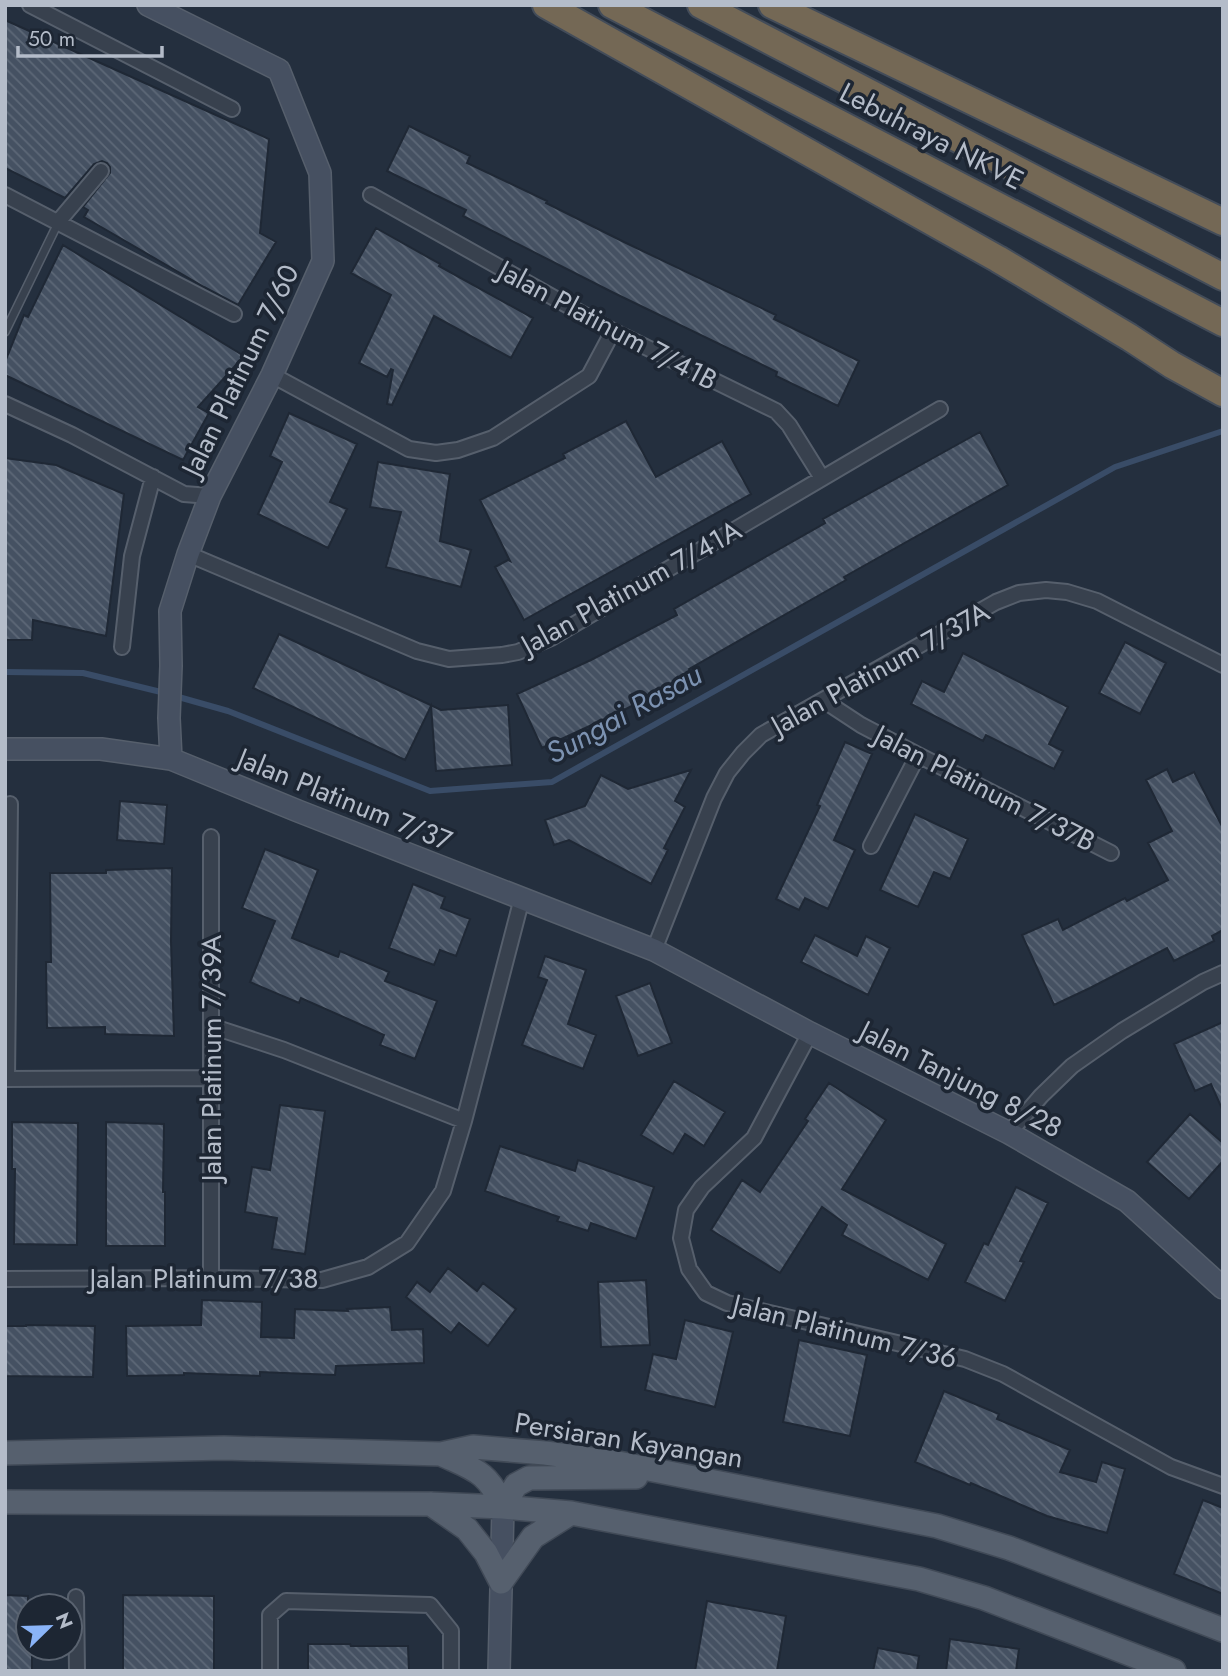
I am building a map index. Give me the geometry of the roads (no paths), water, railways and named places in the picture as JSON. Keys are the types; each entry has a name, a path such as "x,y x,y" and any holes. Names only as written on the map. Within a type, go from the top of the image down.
{"highway":[{"path":"546,5 998,259 1223,393"},
{"name":"Lebuhraya NKVE","path":"612,5 1223,323"},
{"name":"Lebuhraya NKVE","path":"701,5 1223,277"},
{"path":"772,5 1223,222"}],"main road":[{"name":"Persiaran Kayangan","path":"5,1453 224,1448 441,1454 472,1447 613,1462 937,1526 1009,1548 1223,1630"},
{"path":"441,1454 480,1473 491,1483 503,1507"},
{"path":"503,1507 516,1485 529,1478 682,1476"},
{"path":"5,1503 430,1504 572,1513 919,1579 984,1598 1174,1671"},
{"path":"430,1504 467,1529 486,1553 501,1582 533,1537 572,1513"}],"street":[{"path":"30,5 232,109"},
{"name":"Jalan Platinum 7/60","path":"148,5 279,70 320,173 323,261 272,375 210,496 170,611 171,759"},
{"path":"58,222 101,171"},
{"path":"5,195 233,314"},
{"name":"Jalan Platinum 7/41B","path":"371,195 613,331 775,411 789,425 822,478"},
{"path":"272,375 410,449 436,453 458,450 493,438 589,376 613,331"},
{"path":"5,404 72,435 184,494 210,496"},
{"name":"Jalan Platinum 7/41A","path":"188,554 417,652 449,659 518,652 551,638 940,409"},
{"path":"122,647 132,556 153,477"},
{"name":"Jalan Platinum 7/37A","path":"654,950 715,799 727,773 743,753 761,736 996,602 1019,593 1046,590 1067,592 1097,601 1223,665"},
{"name":"Jalan Platinum 7/37B","path":"823,700 918,755 1111,853"},
{"name":"Jalan Platinum 7/37","path":"5,749 101,749 171,759 654,950"},
{"path":"871,846 918,755"},
{"path":"9,804 6,1079 211,1078"},
{"name":"Jalan Platinum 7/39A","path":"211,838 211,1278"},
{"name":"Jalan Platinum 7/38","path":"5,1279 322,1280 368,1267 407,1243 443,1191 522,898"},
{"name":"Jalan Tanjung 8/28","path":"654,950 810,1033 1009,1133 1127,1201 1223,1288"},
{"path":"1009,1133 1072,1066 1122,1031 1203,982 1223,973"},
{"path":"211,1026 284,1050 464,1121"},
{"name":"Jalan Platinum 7/36","path":"810,1033 754,1138 702,1187 686,1210 681,1238 690,1269 706,1293 727,1303 965,1359 1003,1374 1171,1467 1223,1486"},
{"path":"499,1671 503,1507"},
{"path":"270,1671 270,1615 286,1601 430,1605 451,1631 451,1671"}],"lane":[{"path":"5,332 58,222"}],"waterway":[{"name":"Sungai Rasau","path":"175,696 228,711 430,791 552,782 1115,467 1223,431"},
{"name":"Sungai Rasau","path":"5,672 83,673 165,693"}]}
